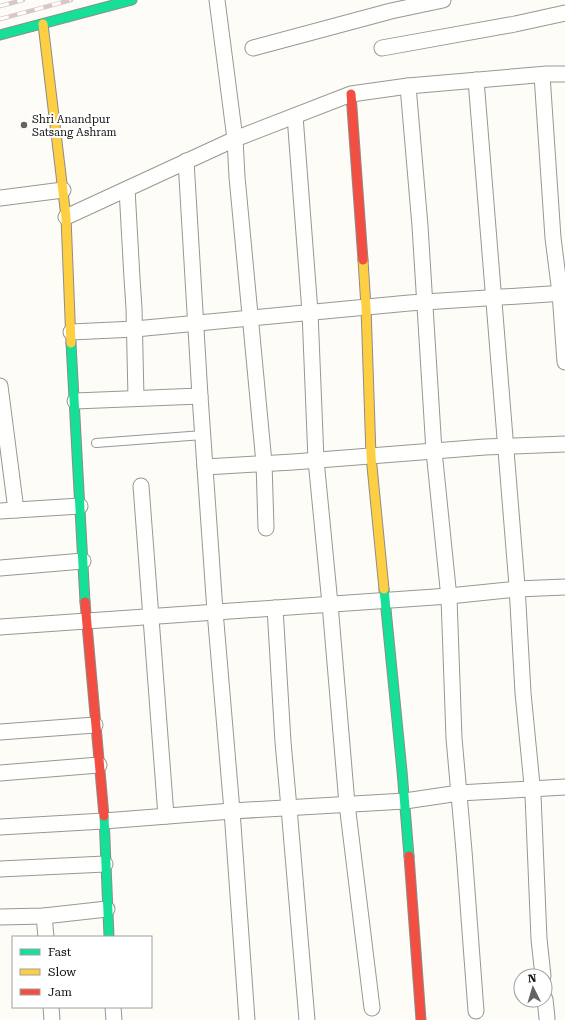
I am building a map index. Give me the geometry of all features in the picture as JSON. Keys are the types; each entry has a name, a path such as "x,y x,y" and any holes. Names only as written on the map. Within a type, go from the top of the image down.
{"street":[{"path":"0,35 43,24 107,3 132,0"},
{"path":"217,0 235,139 237,177 264,463 266,528"},
{"path":"253,48 391,11 443,0"},
{"path":"382,48 515,24 565,13"},
{"path":"43,24 66,217 86,620 104,821 108,936"},
{"path":"66,217 235,139 351,94 408,86 565,74"},
{"path":"542,75 553,238 563,293 565,362"},
{"path":"476,80 517,589 523,694 533,789 539,939 542,968"},
{"path":"408,86 420,226 434,451 449,596 454,738 476,1011"},
{"path":"351,94 366,307 371,456 398,716 421,1020"},
{"path":"295,116 310,312 316,460 347,804 372,1008"},
{"path":"186,162 215,612 232,811 247,1020"},
{"path":"126,189 134,308 136,398"},
{"path":"0,198 63,190"},
{"path":"71,332 135,329 425,301 563,293"},
{"path":"0,386 16,510"},
{"path":"75,401 200,396"},
{"path":"205,467 506,446 565,444"},
{"path":"141,486 166,816"},
{"path":"0,511 80,506"},
{"path":"0,568 83,560"},
{"path":"0,626 449,596 517,589 565,587"},
{"path":"275,608 283,742 307,1020"},
{"path":"0,732 95,725"},
{"path":"0,773 99,765"},
{"path":"0,827 405,801 459,793 565,787"},
{"path":"0,869 105,864"},
{"path":"0,917 44,916 107,909"},
{"path":"44,916 46,936"},
{"path":"51,1008 52,1020"},
{"path":"113,1008 114,1020"},
{"path":"546,1008 547,1018"}],"lane":[{"path":"96,444 203,435"}],"railway":[{"path":"0,6 23,0"},
{"path":"0,19 71,0"}],"traffic: fast":[{"path":"0,35 132,0"},
{"path":"71,343 85,602"},
{"path":"384,589 409,856"},
{"path":"104,816 109,936"}],"traffic: slow":[{"path":"43,24 66,217 71,343"},
{"path":"363,260 371,456 384,589"}],"traffic: jam":[{"path":"351,94 363,260"},
{"path":"85,602 104,816"},
{"path":"409,856 421,1020"}],"place":[{"name":"Shri Anandpur Satsang Ashram","path":"24,125"}]}
